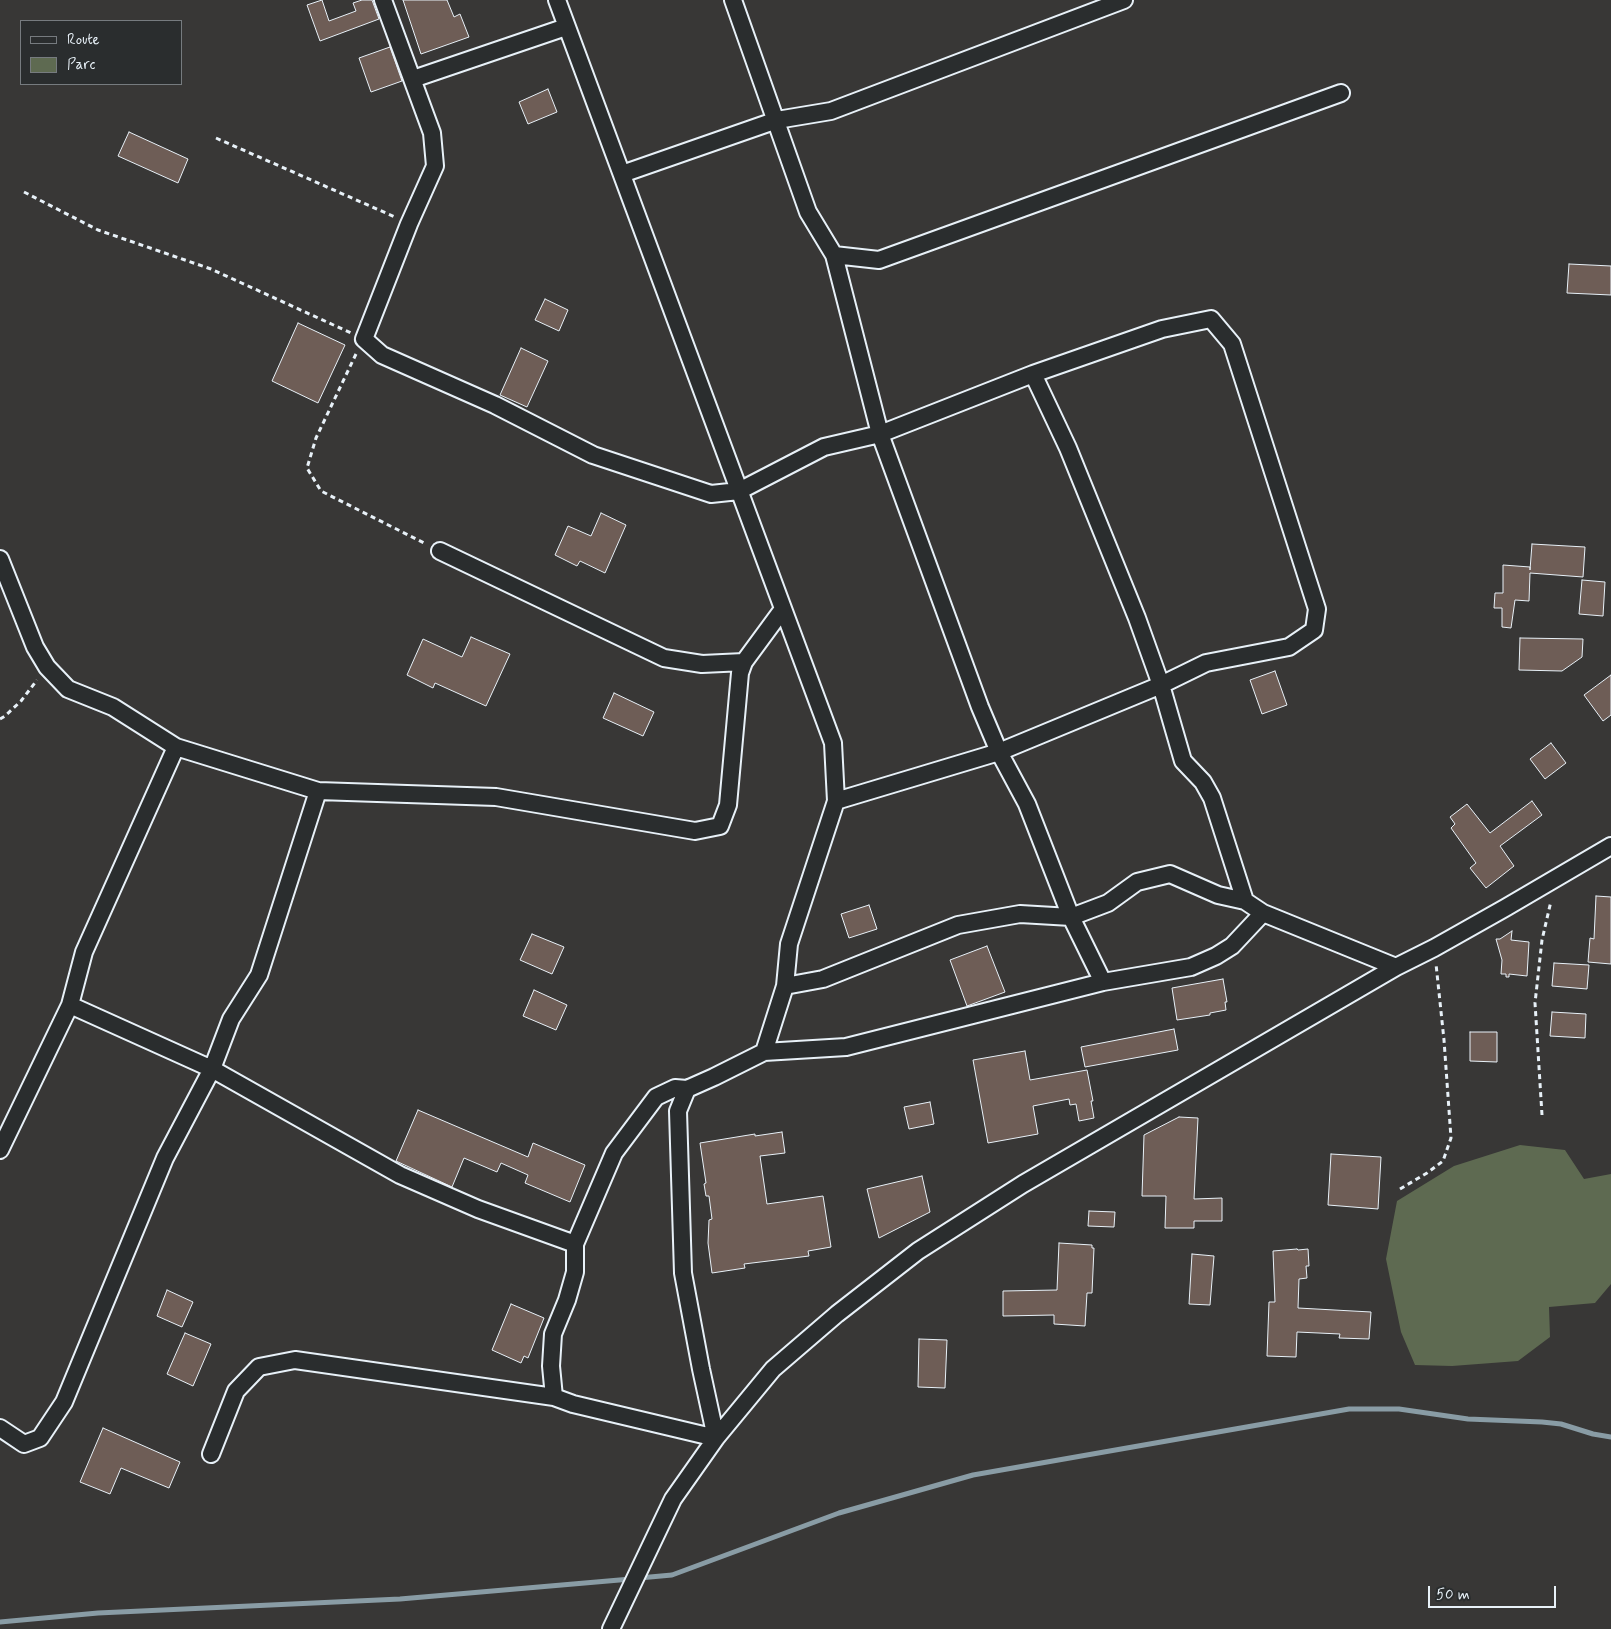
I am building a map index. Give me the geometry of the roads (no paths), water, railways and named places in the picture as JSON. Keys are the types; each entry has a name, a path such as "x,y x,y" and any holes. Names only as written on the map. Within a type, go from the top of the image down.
{"street":[{"path":"383,0 432,133 435,166 409,224 364,339 382,355 495,405 593,455 711,494 739,490 824,447 880,434 1033,374 1162,329 1211,319 1232,344 1317,609 1314,630 1288,647 1206,663 1161,685 999,752 836,801"},
{"path":"557,0 833,743 836,801 789,944 785,986 764,1052"},
{"path":"733,0 808,212 834,254 880,434 977,698 999,752 1026,804 1071,917 1103,982"},
{"path":"622,174 777,120 831,111 1124,0"},
{"path":"413,80 566,26"},
{"path":"834,254 878,260 1341,93"},
{"path":"1033,374 1068,448 1133,609 1161,685 1183,761 1203,782 1212,798 1245,901"},
{"path":"440,551 664,658 702,664 744,662"},
{"path":"0,559 35,646 47,667 68,689 113,707 176,747 318,791 496,797 695,831 720,826 728,805 740,673 744,662 783,610"},
{"path":"0,1150 70,1005 84,952 176,747"},
{"path":"0,1428 24,1444 40,1438 64,1402 165,1158 212,1069 231,1019 259,974 318,791"},
{"path":"611,1629 673,1499 716,1438 773,1368 837,1314 918,1251 1023,1184 1611,846"},
{"path":"785,986 823,979 958,925 1020,914 1071,917 1108,903 1137,882 1170,874 1218,895 1245,901 1263,913 1396,968"},
{"path":"554,1398 550,1366 553,1334 568,1300 575,1272 575,1244 614,1153 656,1097 675,1088 687,1089 714,1078 764,1052 846,1047 1103,982 1191,967 1216,956 1232,946 1263,913"},
{"path":"70,1005 212,1069 400,1176 478,1209 575,1244"},
{"path":"687,1089 678,1110 683,1273 716,1438"},
{"path":"210,1454 236,1391 259,1366 295,1360 554,1398 716,1438"}],"waterway":[{"path":"639,1578 672,1575 839,1513 973,1475 1349,1409 1399,1409 1468,1419 1561,1424 1593,1434 1611,1437"},
{"path":"0,1622 98,1613 400,1599 631,1579"}]}
